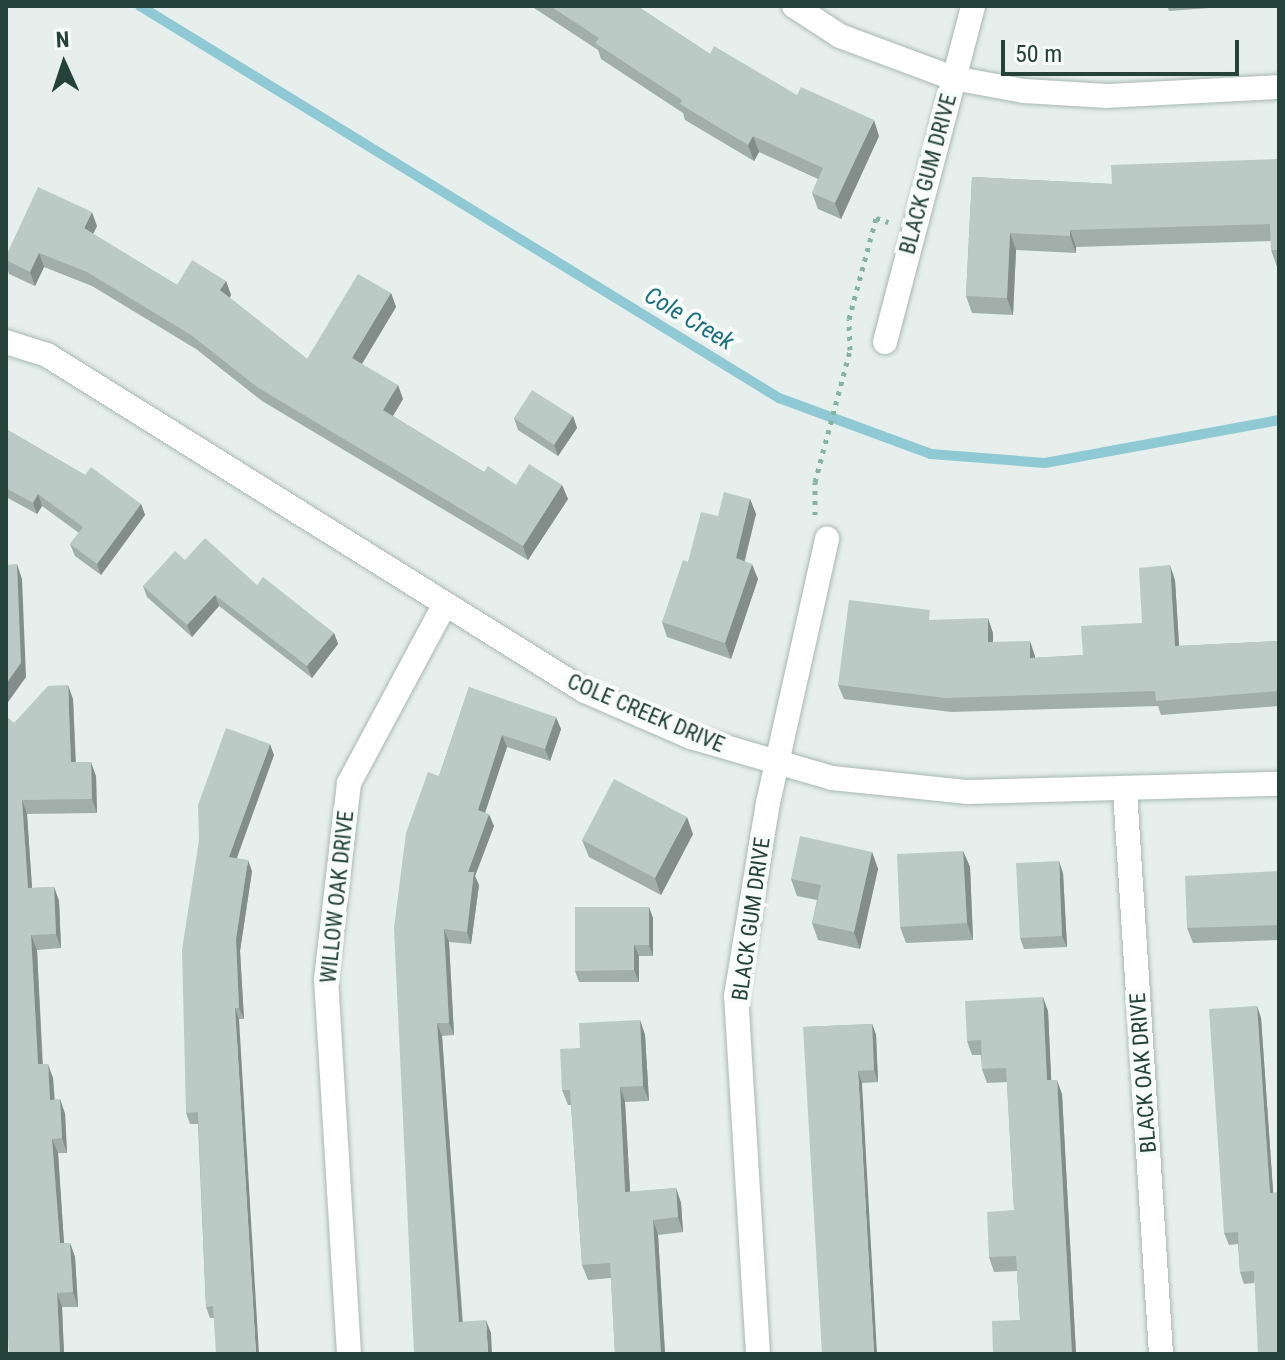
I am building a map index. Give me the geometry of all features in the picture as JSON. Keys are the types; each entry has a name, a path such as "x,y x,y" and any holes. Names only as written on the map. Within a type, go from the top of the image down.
{"street":[{"path":"794,6 840,36 953,78 1024,91 1107,96 1279,87"},
{"name":"BLACK GUM DRIVE","path":"885,342 973,6"},
{"name":"COLE CREEK DRIVE","path":"6,342 47,355 443,608 585,691 691,737 832,778 968,792 1125,791 1279,784"},
{"name":"BLACK GUM DRIVE","path":"758,1354 736,996 776,764 827,539"},
{"name":"WILLOW OAK DRIVE","path":"349,1354 326,979 349,783 443,608"},
{"name":"BLACK OAK DRIVE","path":"1125,791 1161,1354"}],"path":[{"path":"815,482 850,350 849,319 876,218 913,229"}],"building":[{"path":"550,6 637,6 710,54 714,46 797,95 801,87 874,120 835,203 812,193 823,168 753,136 748,145 680,104 682,100 595,43 599,38"},
{"path":"1279,159 1279,250 1271,250 1270,224 1070,230 1070,236 1010,233 1007,298 966,296 972,177 1112,184 1111,165"},
{"path":"38,187 92,212 84,228 177,285 192,260 226,281 220,290 307,359 358,274 391,293 352,358 398,385 383,410 484,472 488,466 516,485 529,464 562,485 523,546 257,387 191,335 87,272 39,253 30,272 6,260"},
{"path":"532,390 573,416 554,445 514,418"},
{"path":"6,429 85,475 91,467 141,504 97,564 70,544 83,527 38,494 33,503 6,488"},
{"path":"724,492 750,499 736,558 752,564 725,643 662,622 683,560 688,562 701,512 718,516"},
{"path":"205,538 257,585 263,577 334,633 307,666 215,595 187,625 143,586 175,551 185,560"},
{"path":"17,564 21,663 6,684 6,565"},
{"path":"1170,565 1175,646 1279,641 1279,691 1156,701 1155,691 946,698 838,685 849,600 930,610 929,620 988,618 988,642 1030,641 1030,658 1083,655 1081,626 1142,623 1139,568"},
{"path":"68,685 71,762 91,762 92,799 22,800 28,888 54,887 56,934 31,935 38,1064 48,1064 50,1100 60,1099 62,1138 52,1139 60,1243 70,1243 73,1292 57,1293 60,1354 9,1354 6,1306 6,716 14,723 48,686"},
{"path":"469,687 556,717 545,749 502,735 478,810 489,814 468,872 474,872 467,932 444,929 449,1023 437,1023 459,1322 486,1320 488,1354 414,1354 394,928 406,833 428,772 439,776"},
{"path":"226,728 270,744 229,857 248,860 236,939 239,1008 235,1008 256,1354 216,1354 213,1306 206,1307 198,1112 186,1113 182,950 199,840 198,805"},
{"path":"614,779 687,817 655,878 582,840"},
{"path":"800,836 872,852 854,932 812,923 821,885 791,879"},
{"path":"963,851 967,923 900,927 897,854"},
{"path":"1059,861 1062,936 1020,938 1016,863"},
{"path":"1279,871 1279,925 1187,928 1185,876"},
{"path":"575,907 649,907 649,945 634,945 634,970 575,971"},
{"path":"1043,997 1047,1080 1057,1080 1072,1354 993,1354 992,1321 1020,1320 1016,1256 989,1257 987,1212 1014,1210 1006,1068 982,1069 981,1040 967,1041 965,1001"},
{"path":"1257,1006 1270,1193 1279,1192 1279,1354 1258,1354 1254,1271 1240,1272 1238,1232 1224,1233 1209,1009"},
{"path":"640,1020 643,1086 620,1087 625,1192 676,1188 678,1217 653,1220 661,1354 615,1354 610,1263 582,1265 570,1090 562,1090 560,1049 580,1048 579,1023"},
{"path":"872,1024 874,1070 858,1071 874,1354 822,1354 803,1027"}],"waterway":[{"name":"Cole Creek","path":"140,6 779,398 931,454 1045,463 1279,420"}]}
